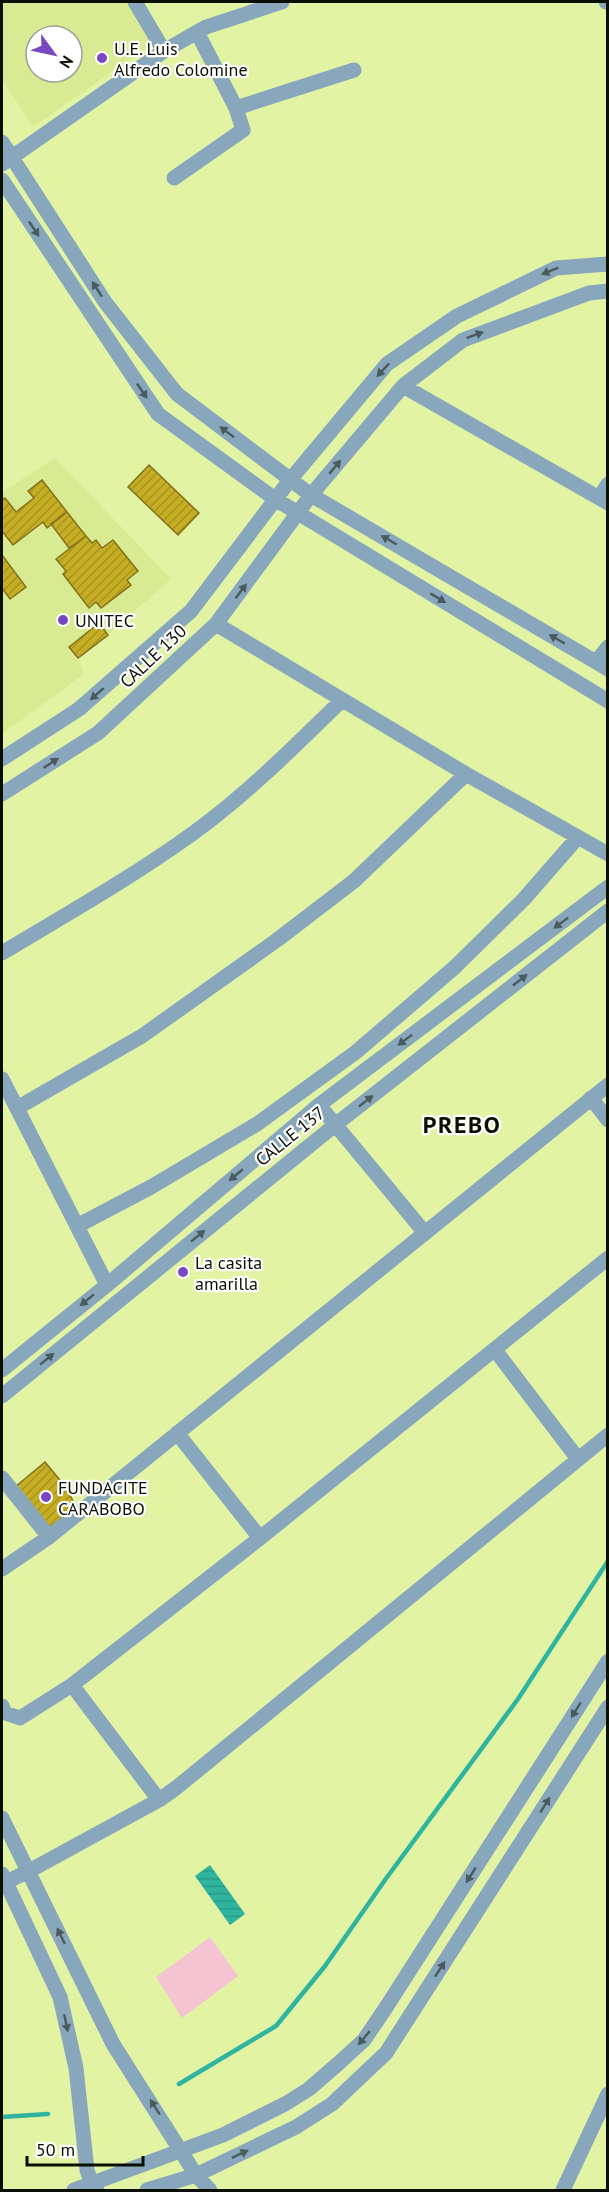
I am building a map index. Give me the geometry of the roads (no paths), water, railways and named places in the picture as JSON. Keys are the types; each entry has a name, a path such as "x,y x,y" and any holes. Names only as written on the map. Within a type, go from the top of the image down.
{"street":[{"path":"135,2 164,51"},
{"path":"6,160 164,51 197,32 282,2"},
{"path":"174,178 243,130 236,108 197,32"},
{"path":"236,108 354,70"},
{"path":"2,142 6,160 105,302 177,394 311,495 602,665 608,646"},
{"path":"2,180 158,414 299,514 608,701"},
{"name":"CALLE 130","path":"2,759 80,709 191,611 290,480 387,364 457,316 556,268 608,264"},
{"name":"CALLE 130","path":"2,794 98,733 216,624 311,495 403,387 463,340 589,293 608,291"},
{"path":"403,387 603,501 608,484"},
{"path":"216,624 466,774 608,855"},
{"path":"2,953 192,834 266,774 342,700"},
{"path":"17,1108 142,1036 277,940 354,882 466,774"},
{"path":"76,1226 151,1187 257,1124 356,1052 455,967 524,899 578,837"},
{"path":"2,1370 319,1105 608,887"},
{"name":"CALLE 137","path":"2,1396 335,1125 608,912"},
{"path":"2,1079 106,1285"},
{"path":"2,1569 50,1537 608,1085"},
{"path":"591,1098 608,1120"},
{"path":"319,1105 425,1233"},
{"path":"2,1706 5,1713 20,1718 72,1685 260,1538 608,1258"},
{"path":"495,1350 578,1459"},
{"path":"177,1433 260,1538"},
{"path":"94,2188 87,2170 76,2068 60,1997 3,1880 29,1871 159,1800 608,1435"},
{"path":"2,1478 50,1537"},
{"path":"74,2190 94,2188 223,2135 285,2104 309,2089 364,2040 608,1661"},
{"path":"72,1685 159,1800"},
{"path":"147,2190 196,2175 296,2127 332,2104 386,2053 608,1707"},
{"path":"2,1818 113,2044 196,2175 210,2190"},
{"path":"402,1983 423,1996"},
{"path":"563,2190 608,2094"}],"water":[{"path":"210,1865 245,1914 230,1925 195,1876"}],"waterway":[{"path":"179,2084 276,2026 325,1966 518,1699 608,1561"},
{"path":"2,2117 48,2114"}],"place":[{"name":"U.E. Luis Alfredo Colomine","path":"102,58"},
{"name":"UNITEC","path":"63,620"},
{"name":"La casita amarilla","path":"183,1272"},
{"name":"FUNDACITE CARABOBO","path":"46,1497"}],"district":[{"name":"PREBO","path":"462,1124"}]}
